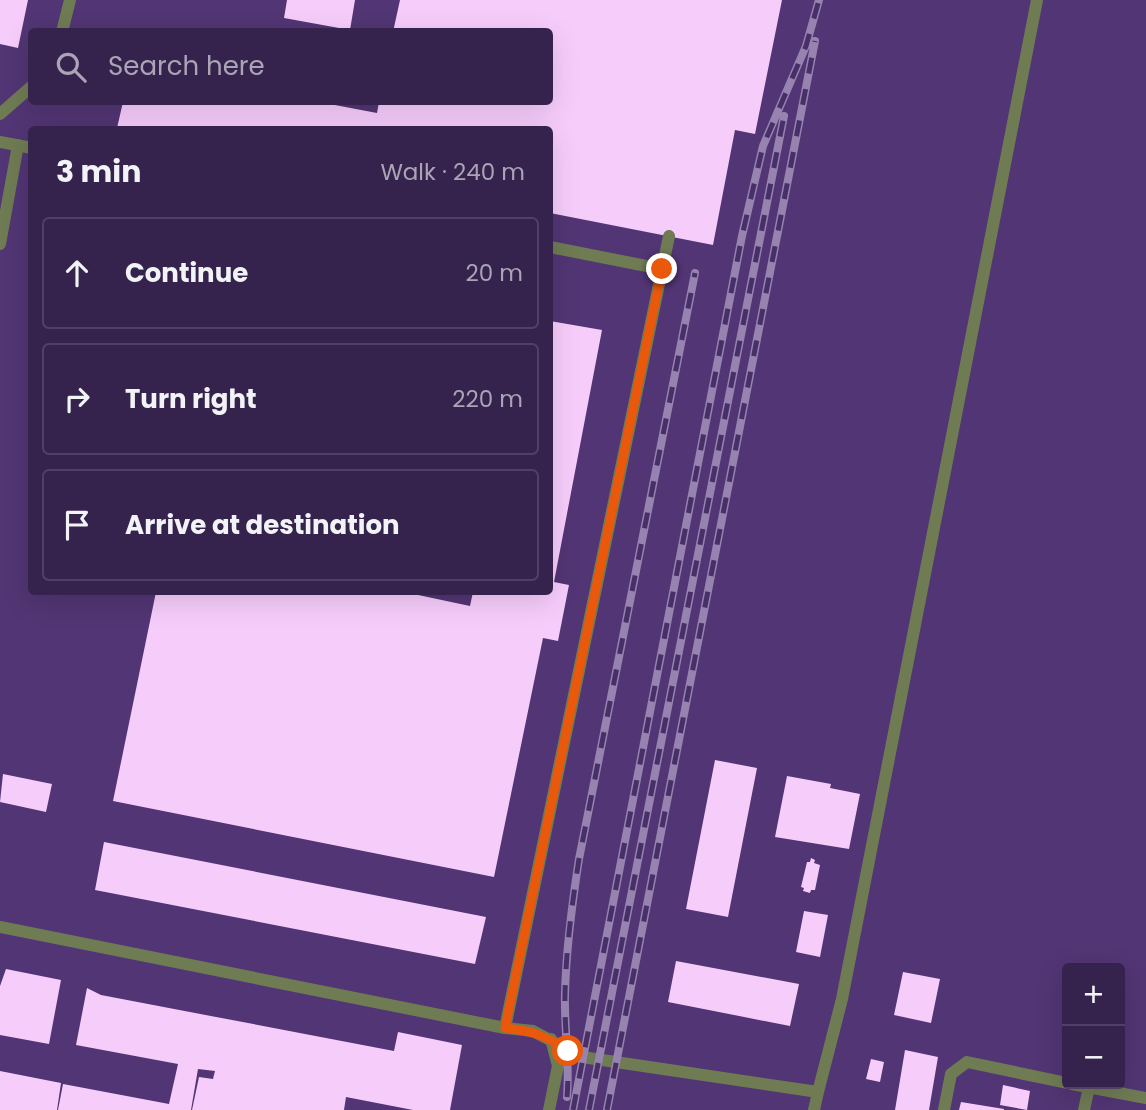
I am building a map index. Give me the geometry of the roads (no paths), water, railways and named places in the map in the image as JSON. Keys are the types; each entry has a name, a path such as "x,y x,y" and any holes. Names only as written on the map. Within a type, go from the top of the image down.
{"lane":[{"path":"63,28 70,0"},
{"path":"814,1110 842,999 1037,0"},
{"path":"0,114 28,90"},
{"path":"0,142 28,147"},
{"path":"0,244 18,145"},
{"path":"505,1028 669,236"},
{"path":"553,248 662,269"},
{"path":"0,927 505,1028 533,1031 582,1057 818,1092"},
{"path":"549,1110 558,1066 551,1039"},
{"path":"944,1110 951,1074 967,1062 1062,1082"},
{"path":"1084,1110 1089,1089"},
{"path":"1099,1089 1146,1098"}],"railway":[{"path":"573,1110 742,236 763,146 806,46 819,0"},
{"path":"607,1110 815,41"},
{"path":"589,1110 784,116"},
{"path":"567,1097 566,977 579,859 695,273"}]}
